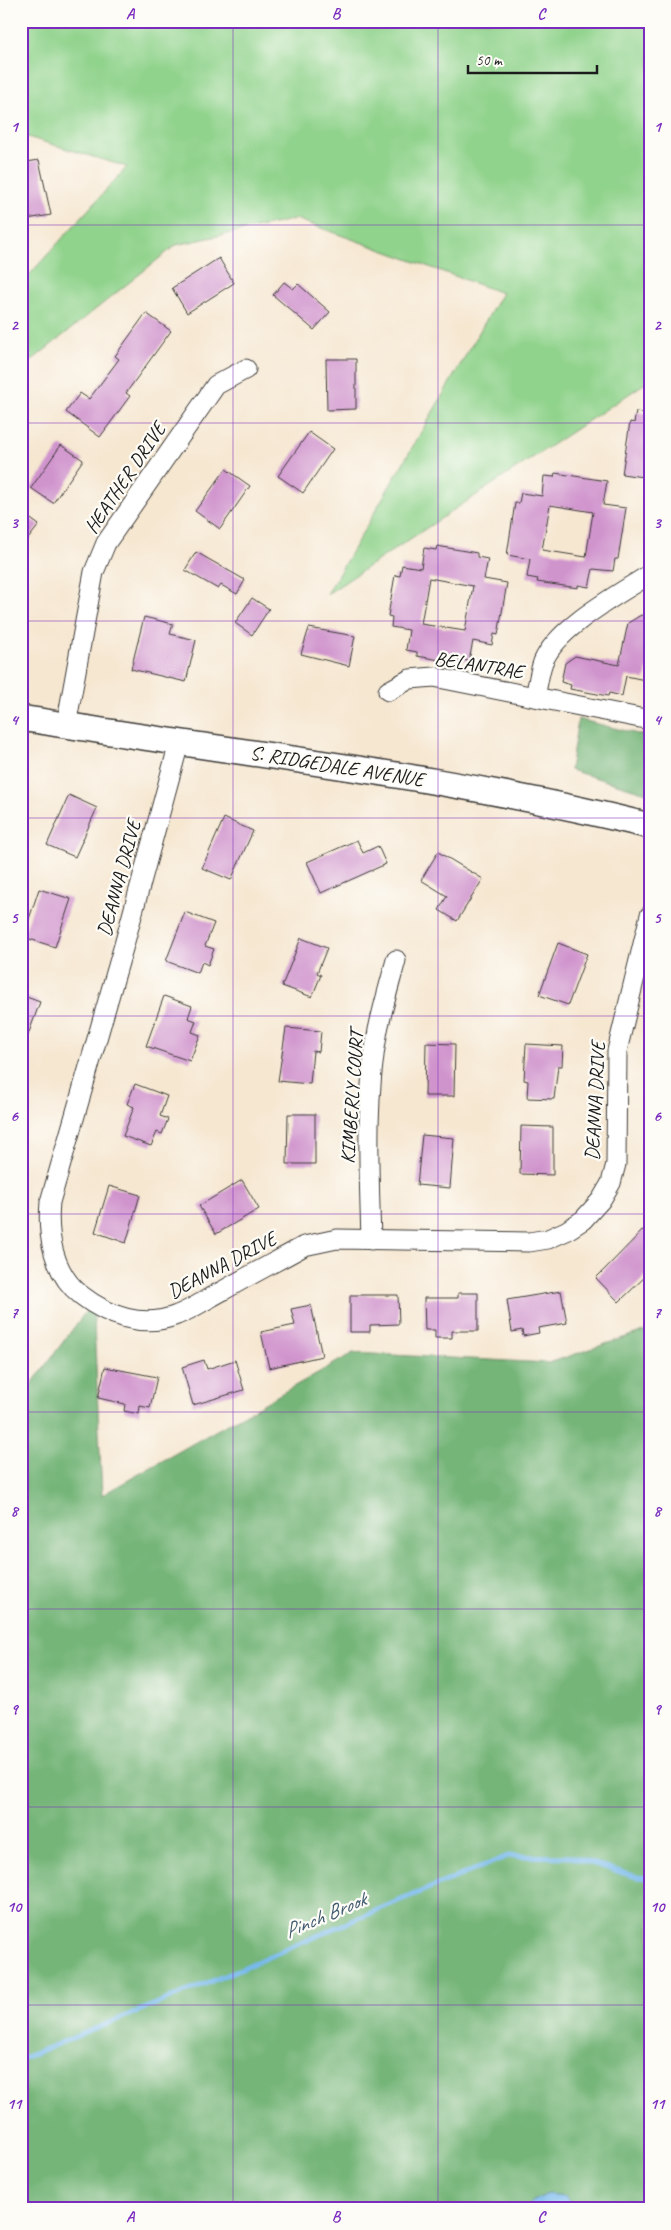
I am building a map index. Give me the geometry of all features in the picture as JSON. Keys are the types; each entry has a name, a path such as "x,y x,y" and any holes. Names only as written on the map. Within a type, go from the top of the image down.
{"main road":[{"name":"S. RIDGEDALE AVENUE","path":"21,718 441,782 572,806 650,826"}],"street":[{"name":"HEATHER DRIVE","path":"66,726 94,572 106,543 216,385 246,369"},
{"name":"BELANTRAE","path":"535,696 543,663 552,645 566,631 650,574"},
{"name":"BELANTRAE","path":"388,691 410,680 434,677 650,720"},
{"name":"DEANNA DRIVE","path":"179,743 124,945 50,1202 48,1222 50,1241 56,1260 78,1292 96,1307 114,1315 133,1320 149,1321 178,1315 304,1246 337,1239 529,1242 548,1239 566,1231 583,1220 601,1200 611,1182 616,1164 617,1051 650,914"},
{"name":"KIMBERLY COURT","path":"371,1240 369,1147 372,1080 378,1030 396,960"}],"green space":[{"path":"21,21 650,21 650,380 327,594 502,293 296,219 176,245 21,369 21,284 127,167 21,135"},
{"path":"578,719 650,737 650,794 570,770"},
{"path":"93,1302 102,1495 353,1353 549,1363 650,1329 650,2209 21,2209 21,1391 27,1390"}],"water":[{"path":"547,2194 565,2196 570,2202 568,2209 526,2209 532,2202"}],"building":[{"path":"39,160 51,215 21,220 21,163"},
{"path":"219,258 234,283 187,313 172,288"},
{"path":"284,282 293,289 298,284 330,312 314,330 273,295"},
{"path":"146,313 171,331 126,393 130,396 100,437 66,412 80,393 89,399 119,359 115,356"},
{"path":"326,359 356,359 356,409 327,410"},
{"path":"636,412 650,414 650,478 622,474 630,422 634,423"},
{"path":"309,432 333,449 303,493 278,476"},
{"path":"61,445 83,460 53,503 31,488"},
{"path":"226,469 250,486 220,529 195,511"},
{"path":"555,473 607,481 603,505 626,508 618,559 615,559 613,571 593,569 589,587 578,585 578,588 537,582 538,579 527,577 530,559 507,555 515,503 519,503 521,493 542,496 544,476 554,477","holes":["550,505 593,512 586,557 542,550"]},
{"path":"21,512 39,525 21,548"},
{"path":"437,546 477,553 477,557 488,559 484,579 507,583 498,635 494,634 492,645 473,641 469,661 458,659 457,663 417,656 417,652 406,650 409,630 391,627 392,617 388,616 395,575 400,576 402,565 421,568 424,548 436,550","holes":["429,578 473,586 465,631 421,624"]},
{"path":"196,552 245,580 237,594 221,585 218,589 185,570"},
{"path":"252,598 269,609 252,635 235,623"},
{"path":"641,615 650,617 650,670 647,669 645,680 626,676 622,696 609,693 608,696 570,689 571,685 561,682 565,663 575,656 619,665 628,623"},
{"path":"144,617 173,624 170,634 196,640 186,682 131,669"},
{"path":"309,628 355,636 349,666 301,654"},
{"path":"69,795 97,808 75,857 47,845"},
{"path":"224,818 253,831 231,880 202,868"},
{"path":"357,840 363,853 378,846 386,864 321,893 307,862"},
{"path":"438,852 483,879 457,921 439,910 447,896 421,880"},
{"path":"39,889 71,899 55,947 23,937"},
{"path":"185,912 214,923 205,946 214,949 208,965 202,962 198,973 166,961"},
{"path":"301,938 327,948 317,973 321,975 312,997 282,986"},
{"path":"558,943 587,954 568,1005 539,995"},
{"path":"21,995 40,1002 23,1049 21,1049"},
{"path":"164,996 192,1006 188,1018 196,1021 192,1032 200,1035 190,1061 146,1046"},
{"path":"286,1028 321,1031 319,1052 313,1051 310,1084 278,1081"},
{"path":"426,1043 455,1044 454,1096 425,1096"},
{"path":"526,1044 563,1046 562,1066 558,1066 554,1099 527,1098 528,1081 524,1080"},
{"path":"135,1084 167,1096 160,1116 168,1119 162,1134 157,1132 151,1146 123,1136 134,1107 127,1104"},
{"path":"288,1114 315,1114 315,1164 287,1164"},
{"path":"521,1126 553,1127 553,1175 520,1174"},
{"path":"422,1135 454,1138 450,1188 417,1185"},
{"path":"242,1180 259,1209 216,1234 199,1206"},
{"path":"109,1186 140,1195 126,1243 95,1232"},
{"path":"650,1223 650,1272 619,1302 596,1278"},
{"path":"561,1291 567,1323 538,1328 539,1333 523,1336 522,1330 512,1332 507,1300"},
{"path":"458,1293 478,1293 478,1331 452,1331 452,1338 435,1338 435,1330 425,1330 424,1298 458,1298"},
{"path":"350,1295 398,1295 399,1324 370,1325 370,1332 350,1332"},
{"path":"311,1305 322,1356 269,1368 261,1332 295,1325 291,1309"},
{"path":"204,1360 207,1369 235,1360 244,1390 193,1405 182,1367"},
{"path":"105,1367 157,1377 150,1408 140,1406 139,1414 124,1411 125,1404 98,1398"}],"waterway":[{"name":"Pinch Brook","path":"21,2059 508,1856 572,1857 637,1877 650,1878"}]}
